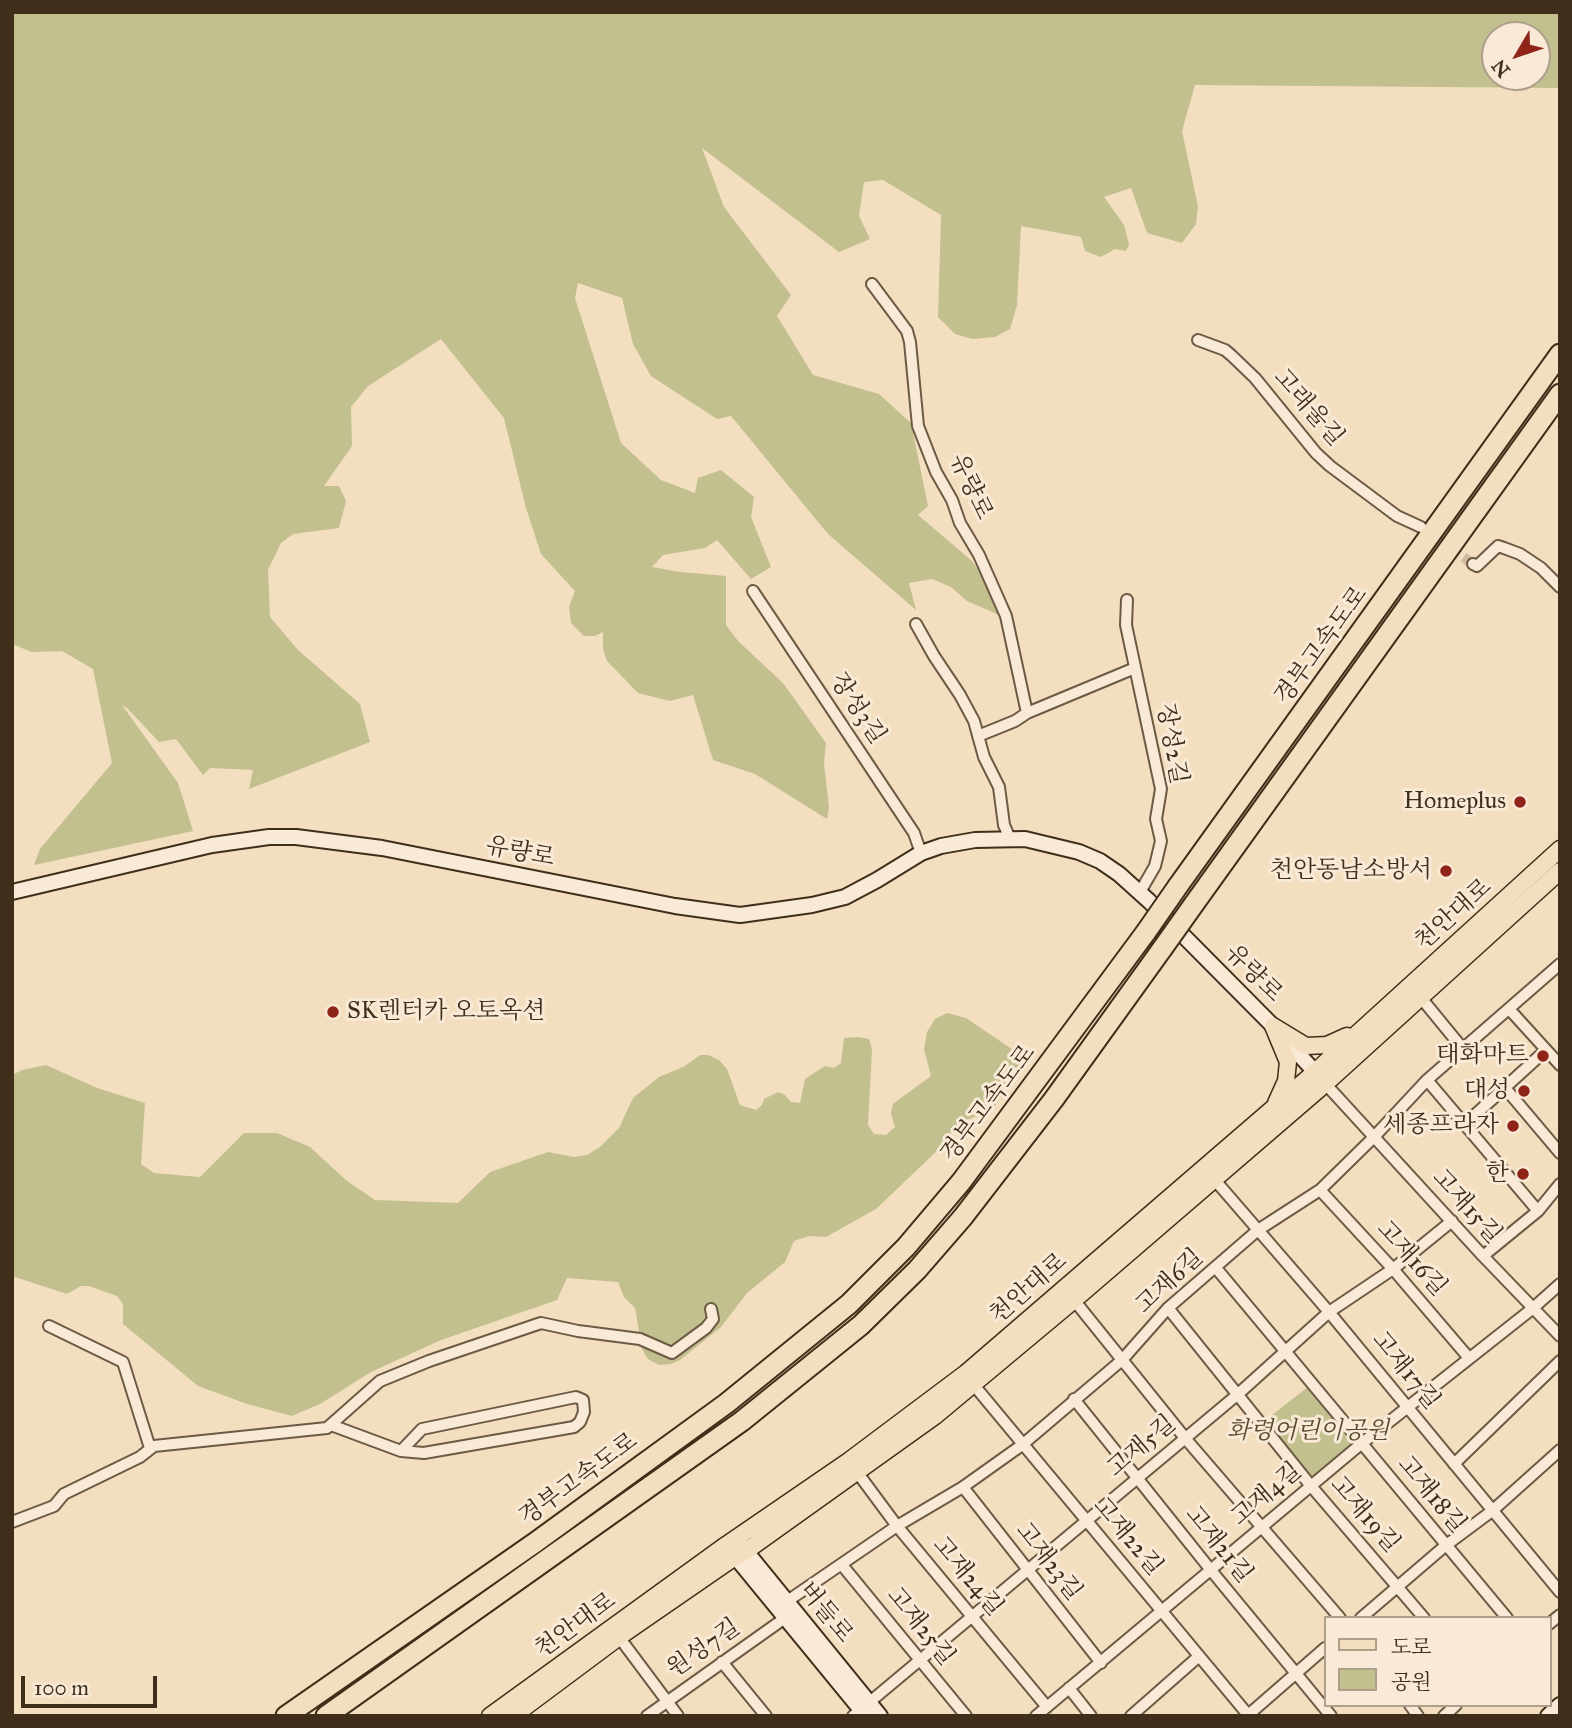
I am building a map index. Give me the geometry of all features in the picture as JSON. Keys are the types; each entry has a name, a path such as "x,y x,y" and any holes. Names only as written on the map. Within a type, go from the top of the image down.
{"highway":[{"name":"경부고속도로","path":"286,1716 548,1534 727,1403 849,1304 906,1247 961,1182 1146,932 1560,354"},
{"name":"경부고속도로","path":"326,1716 742,1421 861,1325 917,1270 963,1217 1054,1099 1560,394"}],"main road":[{"name":"천안대로","path":"490,1716 736,1548 857,1472 935,1416 1214,1179 1320,1078 1365,1027 1560,849"},
{"name":"천안대로","path":"513,1716 966,1373 1275,1106 1320,1078 1422,999 1560,872"},
{"path":"1273,1026 1306,1046 1327,1045 1365,1027"},
{"path":"1273,1026 1288,1062 1286,1081 1275,1106"}],"street":[{"name":"유량로","path":"872,284 907,331 911,342 918,426 960,523 979,555 1002,604 1027,713"},
{"name":"고래울길","path":"1198,340 1225,350 1255,378 1316,453 1330,466 1397,516 1421,527"},
{"path":"1473,564 1477,566 1498,546 1520,554 1541,568 1560,587"},
{"name":"장성3길","path":"753,591 914,834 921,853"},
{"name":"장성2길","path":"1127,600 1126,625 1161,789 1156,818 1161,841 1155,866 1140,892"},
{"path":"916,624 960,695 978,736 984,757 999,787 1004,825 1010,839"},
{"path":"978,736 1135,668"},
{"name":"유량로","path":"12,892 212,845 269,837 296,837 382,848 704,912 740,915 789,909 845,897 921,853 941,846 975,840 1025,839 1079,852 1100,861 1140,892 1273,1026 1320,1078"},
{"name":"고재6길","path":"786,1602 897,1526 963,1487 1022,1445 1122,1360 1168,1308 1258,1230 1320,1190 1427,1080 1560,964"},
{"path":"1422,999 1463,1049"},
{"path":"1509,1009 1560,1065"},
{"path":"1465,1124 1546,1050"},
{"name":"고재15길","path":"1320,1078 1532,1309 1560,1336"},
{"path":"1427,1080 1538,1212"},
{"path":"1506,1089 1560,1153"},
{"name":"고재17길","path":"1214,1179 1329,1312 1560,1592"},
{"path":"1483,1256 1538,1212 1560,1184"},
{"name":"고재16길","path":"1320,1190 1393,1269 1469,1358"},
{"name":"고재5길","path":"862,1711 971,1615 1237,1395 1329,1312 1393,1269 1452,1221"},
{"name":"고재18길","path":"1216,1268 1505,1616"},
{"name":"고재4길","path":"1036,1716 1361,1444 1408,1409 1560,1284"},
{"path":"1074,1300 1185,1438 1338,1616"},
{"path":"12,1522 54,1506 64,1494 140,1457 154,1446 327,1428 380,1381 429,1360 541,1323 640,1339 672,1353 706,1328 713,1319 711,1308"},
{"name":"고재19길","path":"1168,1308 1311,1486 1422,1616"},
{"path":"50,1326 123,1362 150,1448"},
{"path":"1454,1464 1560,1361"},
{"name":"고재22길","path":"973,1384 1248,1716"},
{"path":"331,1424 401,1451 424,1453 574,1427 580,1422 584,1412 583,1400 576,1397 422,1429 401,1451"},
{"name":"고재21길","path":"1074,1399 1331,1716"},
{"path":"1363,1616 1492,1511 1560,1450"},
{"name":"고재24길","path":"857,1472 897,1526 1047,1707"},
{"name":"고재23길","path":"963,1487 1101,1663"},
{"name":"버들로","path":"736,1548 786,1602 862,1711"},
{"name":"버들로","path":"736,1548 785,1618 862,1711 880,1716"},
{"name":"고재25길","path":"842,1564 966,1716"},
{"name":"원성7길","path":"647,1716 785,1618"},
{"path":"620,1637 678,1716"},
{"path":"1248,1716 1324,1649"},
{"path":"1132,1716 1198,1657"},
{"path":"722,1662 766,1716"},
{"path":"1069,1688 1091,1716"},
{"path":"1548,1716 1560,1705"}],"green space":[{"path":"12,12 1560,12 1560,88 1551,88 1551,21 1481,21 1481,87 1195,85 1182,131 1198,206 1196,224 1182,243 1147,233 1131,188 1104,197 1124,225 1129,244 1126,251 1115,249 1101,257 1085,251 1081,237 1021,226 1017,305 1010,329 995,337 972,339 955,334 938,317 941,215 883,180 864,182 859,216 870,239 839,252 702,148 724,207 791,295 777,316 813,375 879,394 911,423 928,506 918,515 972,561 988,585 999,615 967,601 951,587 932,579 909,583 916,610 828,534 731,416 717,419 651,376 633,344 622,298 578,283 575,298 621,443 661,480 695,493 698,478 721,470 754,497 751,517 771,567 751,579 717,540 705,548 663,555 652,567 726,576 726,625 738,641 783,683 826,743 824,763 829,808 827,819 755,774 713,760 693,695 670,701 638,693 607,661 603,649 603,632 595,636 584,636 571,623 569,607 575,591 541,554 526,508 504,418 441,339 368,386 351,407 352,446 324,486 339,486 346,501 339,528 293,534 281,543 268,570 270,617 298,650 360,704 370,742 249,789 253,770 210,768 203,775 176,739 159,742 122,705 178,783 193,831 34,865 40,849 112,763 93,669 62,651 31,652 15,645 12,647"},
{"path":"947,1013 966,1018 1028,1060 991,1111 958,1123 941,1147 876,1209 826,1237 809,1236 794,1241 785,1262 747,1293 721,1327 680,1360 671,1364 659,1365 648,1359 642,1349 635,1308 624,1297 618,1282 567,1278 557,1300 441,1340 371,1372 320,1404 292,1416 247,1404 198,1386 123,1324 123,1304 117,1296 89,1286 81,1286 67,1294 12,1276 12,1075 22,1070 46,1065 97,1088 145,1103 141,1164 154,1173 200,1177 244,1133 277,1133 310,1147 347,1181 375,1200 458,1203 490,1172 548,1152 574,1157 587,1155 600,1147 619,1128 633,1098 659,1077 685,1066 700,1055 719,1060 727,1069 740,1105 756,1110 764,1099 778,1092 791,1102 800,1103 805,1079 825,1066 834,1068 841,1063 844,1038 869,1039 872,1049 868,1125 874,1134 886,1135 895,1127 891,1113 893,1104 931,1076 924,1049 927,1032 935,1019"},
{"name":"화령어린이공원","path":"1308,1387 1353,1443 1313,1476 1307,1476 1263,1422"}],"tunnel":[{"path":"1427,531 1473,564"}],"place":[{"name":"Homeplus","path":"1520,802"},
{"name":"천안동남소방서","path":"1446,871"},
{"name":"SK렌터카 오토옥션","path":"333,1012"},
{"name":"태화마트","path":"1543,1056"},
{"name":"대성","path":"1524,1091"},
{"name":"세종프라자","path":"1513,1126"},
{"name":"한","path":"1523,1174"}]}
